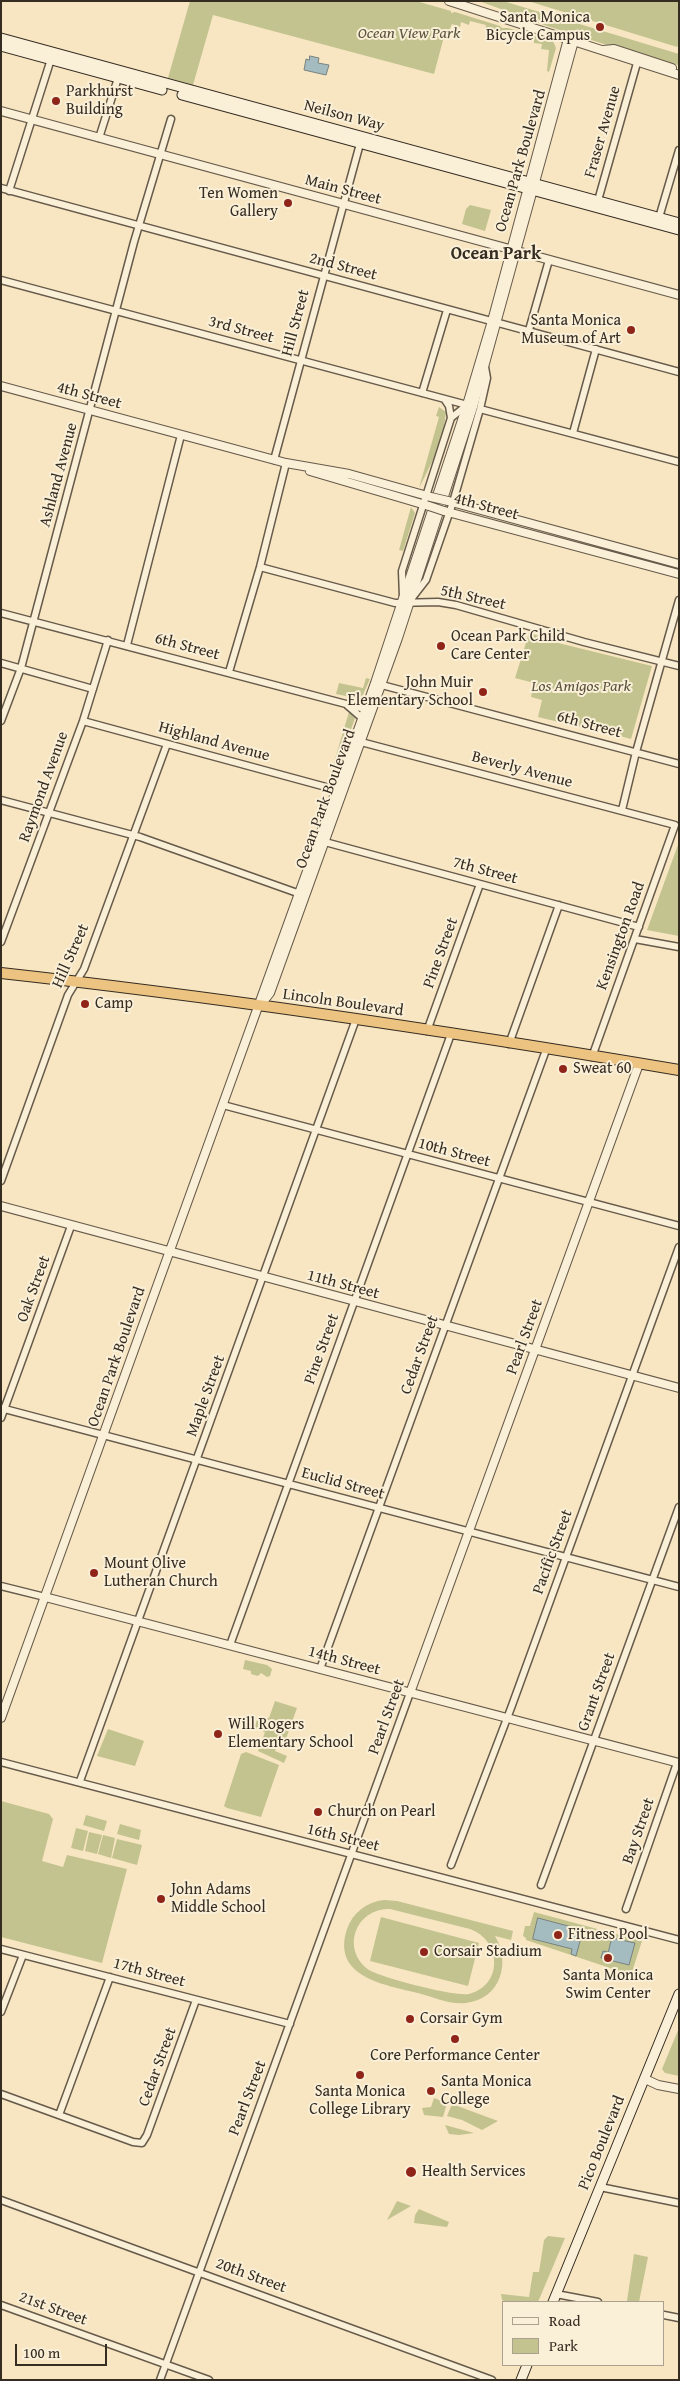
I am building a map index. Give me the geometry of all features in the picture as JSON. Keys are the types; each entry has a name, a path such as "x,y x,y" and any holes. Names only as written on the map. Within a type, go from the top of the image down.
{"highway":[{"name":"Lincoln Boulevard","path":"1,973 76,981 356,1019 546,1050 678,1068"}],"main road":[{"name":"Neilson Way","path":"1,38 52,56 119,75 597,204 658,221 679,230"},
{"name":"Neilson Way","path":"1,46 52,56"},
{"name":"Neilson Way","path":"658,221 679,223"},
{"name":"Pico Boulevard","path":"555,2298 679,1994"},
{"path":"520,2380 527,2366"}],"street":[{"path":"448,1 679,75"},
{"name":"Ocean Park Boulevard","path":"406,601 426,580 451,502 495,322 571,40"},
{"path":"603,50 614,49 679,70"},
{"path":"9,190 52,56"},
{"name":"Fraser Avenue","path":"597,204 637,63"},
{"path":"99,138 119,75"},
{"name":"Main Street","path":"1,111 679,295"},
{"name":"Ashland Avenue","path":"1,721 21,668 118,311 134,242 171,119"},
{"name":"Hill Street","path":"274,460 361,140"},
{"path":"658,221 679,150"},
{"name":"2nd Street","path":"1,188 679,372"},
{"path":"529,330 549,260"},
{"name":"3rd Street","path":"1,280 679,462"},
{"path":"422,393 446,310"},
{"name":"Ocean Park Boulevard","path":"1,1718 223,1105 260,1006 270,993 331,815 362,742 378,684 473,407 486,364 495,322"},
{"path":"573,433 596,349"},
{"name":"4th Street","path":"1,386 274,460 349,474 679,564"},
{"path":"445,400 449,406 451,418 473,407"},
{"name":"Ocean Park Boulevard","path":"406,601 402,572 429,496 451,418"},
{"path":"128,645 181,434"},
{"path":"229,672 260,567 286,463"},
{"name":"4th Street","path":"286,463 344,483 679,574"},
{"name":"5th Street","path":"260,567 406,601 438,602 456,605 584,642 679,666"},
{"path":"622,810 636,752 679,600"},
{"name":"6th Street","path":"1,613 365,709"},
{"name":"Raymond Avenue","path":"1,942 83,721 108,640"},
{"path":"1,663 93,689"},
{"name":"Ocean Park Boulevard","path":"303,895 325,842 331,815 340,794 337,790 365,709 378,684"},
{"name":"6th Street","path":"378,684 679,764"},
{"path":"344,703 362,718 359,738 362,742"},
{"path":"365,709 370,712 367,727"},
{"name":"Highland Avenue","path":"83,721 337,790"},
{"name":"Beverly Avenue","path":"362,742 675,825"},
{"name":"Hill Street","path":"1,1181 68,995 84,969 167,744"},
{"path":"1,800 173,848 303,895"},
{"name":"Kensington Road","path":"592,1057 675,825"},
{"name":"7th Street","path":"325,842 639,927"},
{"name":"Pine Street","path":"427,1031 480,884"},
{"path":"509,1044 559,905"},
{"path":"635,939 679,948"},
{"name":"Maple Street","path":"80,1782 264,1278 356,1019"},
{"name":"Pine Street","path":"230,1645 451,1034"},
{"name":"Cedar Street","path":"320,1670 546,1050"},
{"name":"Pearl Street","path":"160,2380 639,1064"},
{"name":"10th Street","path":"223,1105 679,1226"},
{"name":"11th Street","path":"1,1206 679,1388"},
{"name":"Oak Street","path":"1,1418 3,1408 71,1226"},
{"name":"Pacific Street","path":"450,1865 507,1718 679,1247"},
{"name":"Euclid Street","path":"3,1408 679,1587"},
{"name":"Grant Street","path":"541,1885 679,1507"},
{"name":"14th Street","path":"1,1586 678,1763"},
{"name":"16th Street","path":"1,1762 185,1812 679,1940"},
{"name":"Bay Street","path":"626,1909 678,1763"},
{"name":"17th Street","path":"1,1949 290,2024"},
{"path":"1,2012 22,1955"},
{"path":"1,2094 59,2115 110,1977"},
{"name":"Cedar Street","path":"59,2115 133,2142 142,2142 147,2135 196,2000"},
{"path":"644,2079 658,2085 679,2089"},
{"path":"600,2188 679,2203"},
{"name":"20th Street","path":"1,2200 492,2380"},
{"path":"555,2298 587,2301"},
{"name":"21st Street","path":"1,2305 209,2380"},
{"path":"665,2315 679,2318"}],"green space":[{"name":"Ocean View Park","path":"190,1 416,1 502,28 553,41 556,48 549,72 547,71 549,50 541,49 542,44 534,43 534,39 519,35 517,39 509,36 508,40 492,35 493,31 485,30 486,25 470,21 469,25 461,22 460,27 452,24 448,33 445,33 434,74 213,15 193,85 168,78"},
{"path":"479,1 503,1 679,54 679,65 664,63 547,26"},
{"path":"528,1 679,1 679,44 677,47"},
{"path":"470,205 491,210 485,231 462,224 466,209"},
{"path":"439,407 446,412 444,427 434,458 419,488 439,417 436,416"},
{"path":"411,507 415,513 403,551 399,550"},
{"name":"Los Amigos Park","path":"529,633 546,638 546,640 652,666 631,739 598,730 600,723 596,731 538,717 542,700 531,697 534,683 515,678"},
{"path":"366,678 370,679 361,699 336,694 339,683 363,688"},
{"path":"349,712 355,718 334,778 329,779"},
{"path":"679,842 679,936 647,930"},
{"path":"245,1660 267,1665 272,1669 270,1676 267,1677 261,1673 258,1676 251,1674 251,1671 243,1669"},
{"path":"275,1701 297,1708 283,1747 277,1746 275,1751 287,1756 284,1763 258,1751 265,1732 254,1728 257,1720 269,1718"},
{"path":"108,1729 144,1741 135,1766 97,1756"},
{"path":"246,1752 279,1765 261,1817 224,1806 241,1754"},
{"path":"1,1801 49,1814 53,1819 42,1861 63,1867 67,1855 127,1869 102,1963 1,1937"},
{"path":"86,1815 107,1821 104,1831 83,1825"},
{"path":"120,1824 141,1830 139,1840 117,1834"},
{"path":"76,1828 88,1831 83,1851 71,1848"},
{"path":"89,1832 102,1835 97,1854 85,1851"},
{"path":"103,1835 115,1838 111,1858 98,1854"},
{"path":"117,1839 142,1845 137,1865 112,1858"},
{"path":"378,1901 397,1901 513,1931 511,1940 495,1936 500,1946 502,1968 500,1978 495,1987 478,2000 454,2003 377,1982 364,1976 354,1968 347,1958 344,1945 347,1929 353,1918 361,1909","holes":["390,1909 470,1929 488,1943 493,1952 494,1962 493,1972 488,1982 480,1989 469,1994 435,1990 403,1982 369,1970 360,1961 355,1951 356,1931 361,1922 368,1915 378,1910"]},
{"name":"Santa Monica Swim Center","path":"534,1912 642,1941 631,1975 526,1940 523,1936 525,1926 530,1926"},
{"name":"Corsair Stadium","path":"381,1917 479,1943 468,1986 370,1961"},
{"path":"679,2028 679,2076 665,2073 662,2069"},
{"path":"434,2098 447,2103 443,2117 424,2115 422,2108 431,2107"},
{"path":"452,2104 498,2121 482,2130 462,2120 447,2116"},
{"path":"445,2125 474,2133 449,2134"},
{"path":"397,2201 411,2206 387,2220"},
{"path":"419,2209 449,2222 447,2227 414,2223 415,2215"},
{"path":"548,2236 565,2238 538,2301 502,2300 501,2294 529,2297 533,2272 539,2272 544,2240"},
{"path":"634,2254 648,2257 639,2301 627,2301"}],"water":[{"path":"310,56 319,58 318,63 329,65 326,75 304,70 306,59 309,60"},
{"name":"Fitness Pool","path":"538,1918 583,1930 576,1956 571,1954 572,1949 533,1939"},
{"path":"612,1938 635,1943 629,1965 601,1958 603,1951 608,1952"}],"place":[{"name":"Santa Monica Bicycle Campus","path":"600,27"},
{"name":"Parkhurst Building","path":"56,101"},
{"name":"Ten Women Gallery","path":"288,203"},
{"name":"Santa Monica Museum of Art","path":"631,330"},
{"name":"Ocean Park Child Care Center","path":"441,646"},
{"name":"John Muir Elementary School","path":"483,692"},
{"name":"Camp","path":"85,1004"},
{"name":"Sweat 60","path":"563,1069"},
{"name":"Mount Olive Lutheran Church","path":"94,1573"},
{"name":"Will Rogers Elementary School","path":"218,1734"},
{"name":"Church on Pearl","path":"318,1812"},
{"name":"John Adams Middle School","path":"161,1899"},
{"name":"Fitness Pool","path":"558,1935"},
{"name":"Corsair Stadium","path":"424,1952"},
{"name":"Santa Monica Swim Center","path":"608,1958"},
{"name":"Corsair Gym","path":"410,2019"},
{"name":"Core Performance Center","path":"455,2039"},
{"name":"Santa Monica College Library","path":"360,2075"},
{"name":"Santa Monica College","path":"431,2091"},
{"name":"Health Services","path":"411,2172"}],"district":[{"name":"Ocean Park","path":"496,254"}]}
